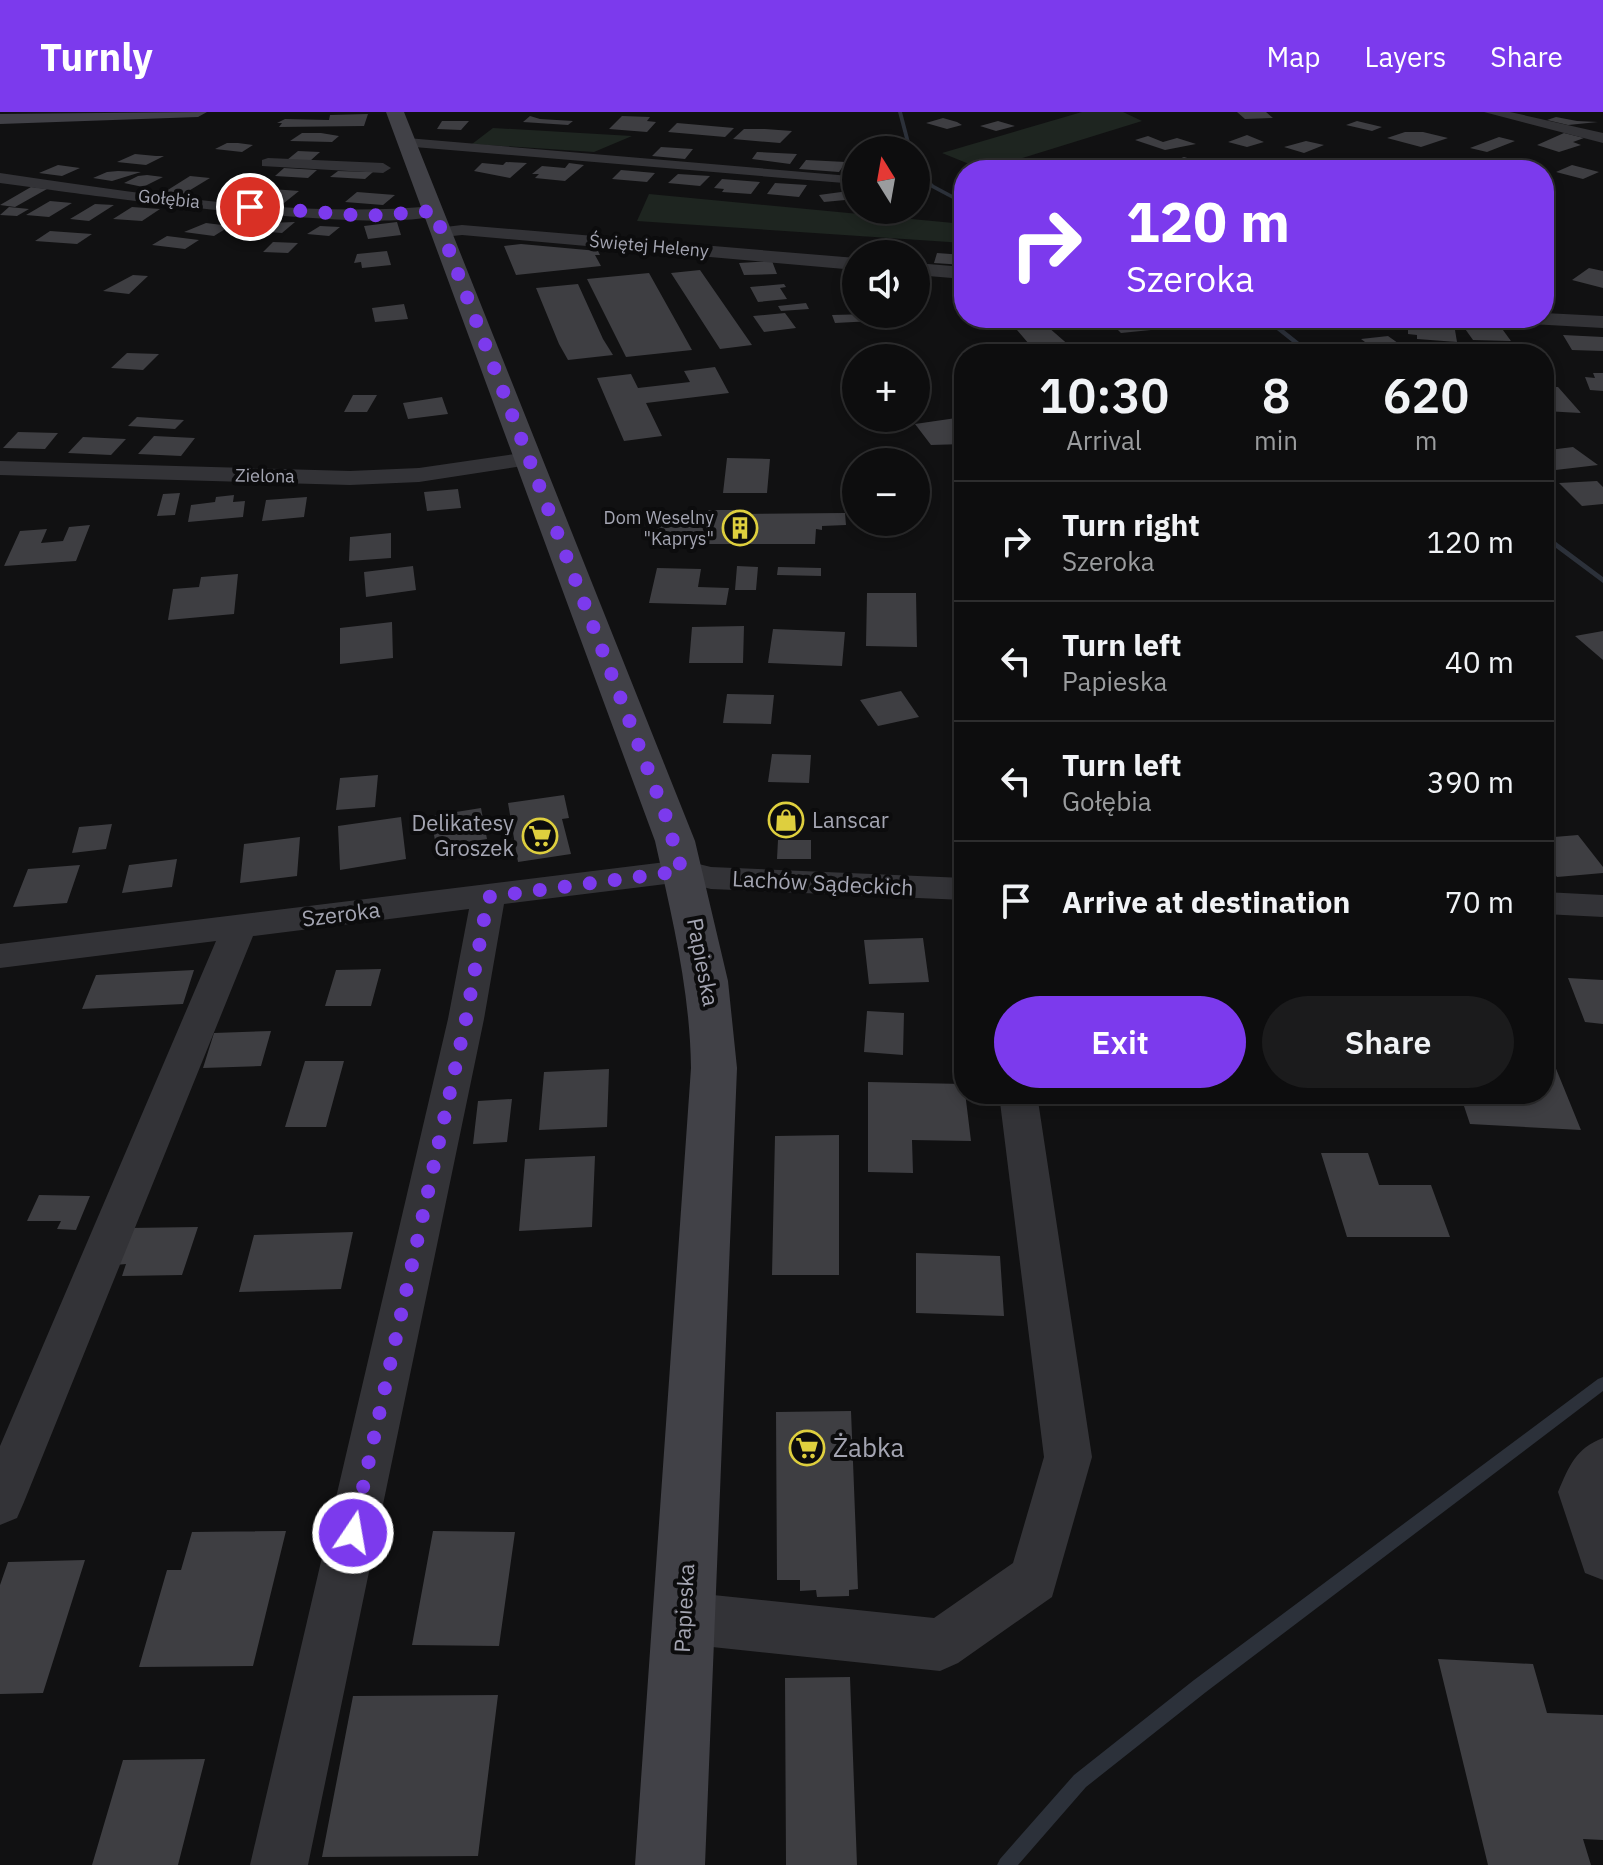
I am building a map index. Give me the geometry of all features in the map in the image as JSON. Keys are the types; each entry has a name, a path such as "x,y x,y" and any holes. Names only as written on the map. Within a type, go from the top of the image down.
{"street":[{"path":"0,119 198,112"},
{"path":"1491,112 1603,138"},
{"path":"403,146 482,163"},
{"path":"248,161 403,146 842,180"},
{"name":"Papieska","path":"403,146 438,222 675,841 705,956 714,1024 711,1161 670,1865"},
{"name":"Gołębia","path":"0,178 74,189 438,222"},
{"name":"Świętej Heleny","path":"438,222 462,230 842,263"},
{"path":"930,270 954,272"},
{"path":"1554,319 1603,322"},
{"name":"Zielona","path":"0,468 350,478 419,475 528,459"},
{"name":"Lachów Sądeckich","path":"682,871 711,878 954,889"},
{"name":"Szeroka","path":"0,956 682,871"},
{"path":"279,1865 466,1019 488,897"},
{"path":"1554,904 1603,906"},
{"path":"0,1502 240,926"},
{"path":"684,1618 940,1645 1034,1579 1068,1457 1019,1104"},
{"path":"1603,1460 1591,1472 1582,1492 1603,1556"}],"shaded area":[{"path":"1082,112 1123,112 1142,121 1016,160 959,160 942,153"},
{"path":"493,128 632,136 594,152 472,144"},
{"path":"649,194 842,212 842,224 930,224 930,221 954,223 954,242 637,221"}],"building":[{"path":"1237,112 1266,112 1273,118 1245,119"},
{"path":"368,114 364,126 279,127 282,123 277,123 285,119 329,120 330,115"},
{"path":"530,116 573,121 568,125 523,122"},
{"path":"622,116 650,117 647,121 656,122 647,132 609,129"},
{"path":"1556,117 1598,122 1568,125 1547,120"},
{"path":"943,118 962,125 947,129 926,123"},
{"path":"442,121 469,121 461,130 437,129"},
{"path":"998,121 1015,126 996,131 980,126"},
{"path":"1357,121 1382,127 1372,131 1346,125"},
{"path":"677,123 734,128 725,137 668,132"},
{"path":"744,129 792,131 780,143 733,139"},
{"path":"1405,132 1423,132 1448,138 1421,147 1387,138"},
{"path":"302,133 339,136 332,142 290,141"},
{"path":"1564,133 1584,138 1573,142 1581,145 1559,152 1537,145"},
{"path":"1247,135 1264,142 1247,147 1228,142"},
{"path":"1148,136 1163,142 1177,138 1196,144 1165,150 1135,140"},
{"path":"1499,137 1515,141 1487,152 1470,148"},
{"path":"1306,141 1324,145 1304,153 1284,147"},
{"path":"227,143 253,145 242,152 215,149"},
{"path":"661,147 693,149 685,159 652,156"},
{"path":"298,151 320,152 310,161 287,160"},
{"path":"757,152 797,154 790,164 752,159"},
{"path":"135,154 164,156 146,165 117,162"},
{"path":"806,160 842,162 839,172 799,169"},
{"path":"506,162 527,163 510,178 474,171 482,163 503,165"},
{"path":"569,163 584,165 565,181 535,178 539,174 532,174 542,166 565,168"},
{"path":"58,165 80,168 62,176 39,173"},
{"path":"1572,165 1599,172 1583,179 1556,172"},
{"path":"284,168 317,170 308,178 275,176"},
{"path":"621,170 655,173 647,182 612,179"},
{"path":"338,171 373,172 365,179 330,177"},
{"path":"107,172 141,172 112,181 93,178"},
{"path":"678,174 710,176 700,186 668,183"},
{"path":"138,176 163,177 143,187 124,183"},
{"path":"190,176 210,178 182,195 163,193"},
{"path":"722,179 760,182 751,194 722,192 724,189 714,188"},
{"path":"775,183 807,185 799,197 767,194"},
{"path":"31,187 47,189 15,207 0,205"},
{"path":"248,190 299,191 284,203 235,199"},
{"path":"357,192 395,195 383,205 345,202"},
{"path":"842,192 842,200 824,202 819,195"},
{"path":"50,201 72,203 49,217 26,215"},
{"path":"95,204 114,205 89,221 70,219"},
{"path":"9,207 29,209 17,216 0,215"},
{"path":"132,207 160,209 142,221 113,219"},
{"path":"236,213 252,214 239,222 223,220"},
{"path":"295,222 282,233 257,231 268,223"},
{"path":"397,222 401,235 368,239 364,226"},
{"path":"206,223 230,226 214,236 184,232"},
{"path":"320,226 340,227 329,236 307,234"},
{"path":"50,231 92,234 77,244 35,241"},
{"path":"167,236 199,240 185,249 152,245"},
{"path":"273,242 298,243 288,253 263,252"},
{"path":"521,244 598,251 600,255 595,255 601,266 516,275 504,246"},
{"path":"387,251 391,265 362,268 361,262 354,263 357,254"},
{"path":"937,253 954,254 954,264 934,263"},
{"path":"772,261 777,274 744,275 739,263"},
{"path":"1589,268 1603,271 1603,288 1572,280"},
{"path":"700,270 752,345 720,349 671,273"},
{"path":"649,273 692,350 626,357 587,279"},
{"path":"133,275 148,276 129,294 103,291"},
{"path":"578,284 613,355 568,360 559,344 536,288"},
{"path":"784,284 786,287 780,288 787,299 758,302 750,287"},
{"path":"806,303 809,309 781,311 778,306"},
{"path":"404,304 408,319 375,322 372,308"},
{"path":"785,313 796,328 764,332 753,316"},
{"path":"832,315 842,315 842,323 835,323"},
{"path":"1049,328 1068,344 1029,344 1017,330"},
{"path":"1116,328 1161,329 1121,333"},
{"path":"1399,328 1452,328 1457,342 1417,339 1417,335 1408,334 1408,329"},
{"path":"1464,328 1501,328 1511,341 1473,340"},
{"path":"1563,335 1603,337 1603,351 1572,350"},
{"path":"1388,336 1399,344 1368,344 1361,339"},
{"path":"127,353 159,354 143,370 111,368"},
{"path":"715,367 729,393 646,403 662,436 624,441 597,378 631,374 638,388 690,382 684,371"},
{"path":"1593,373 1603,373 1603,391 1590,390 1585,377 1595,378"},
{"path":"1554,387 1558,387 1581,413 1554,412"},
{"path":"353,395 377,395 367,412 344,412"},
{"path":"442,397 448,414 408,419 403,403"},
{"path":"137,417 184,420 175,429 128,426"},
{"path":"954,418 954,444 931,445 921,432 930,432 930,422"},
{"path":"18,432 58,433 45,449 3,448"},
{"path":"154,436 195,438 181,456 138,454"},
{"path":"83,437 126,439 111,455 68,453"},
{"path":"1573,447 1598,465 1554,470 1554,449"},
{"path":"727,458 770,459 767,493 723,493"},
{"path":"1597,481 1603,487 1603,504 1582,506 1559,483"},
{"path":"458,489 461,508 427,511 424,492"},
{"path":"180,493 175,515 157,516 163,494"},
{"path":"234,495 233,502 245,501 243,517 188,522 191,505 215,502 216,497"},
{"path":"307,497 304,517 262,521 266,500"},
{"name":"Dom Weselny \"Kaprys\"","path":"708,510 734,510 733,514 842,513 842,525 816,529 815,544 666,544 665,538 656,538 660,518 669,518 671,513 708,513"},
{"path":"90,525 76,561 4,566 20,531 47,529 41,543 63,541 69,527"},
{"path":"391,533 391,558 349,561 350,537"},
{"path":"413,566 416,590 366,597 364,572"},
{"path":"737,566 758,567 756,590 735,590"},
{"path":"778,567 821,568 821,576 777,575"},
{"path":"657,568 701,569 698,587 729,588 726,605 649,603"},
{"path":"238,574 234,614 168,620 173,589 199,587 201,577"},
{"path":"867,593 916,593 917,647 866,646"},
{"path":"392,622 393,658 340,664 340,628"},
{"path":"744,626 743,663 689,663 692,627"},
{"path":"773,629 845,632 842,666 768,663"},
{"path":"1603,631 1603,660 1575,636"},
{"path":"901,691 919,717 878,726 860,700"},
{"path":"727,694 774,695 771,724 723,723"},
{"path":"772,754 811,755 809,783 768,782"},
{"path":"378,775 375,807 336,810 340,778"},
{"name":"Delikatesy Groszek","path":"564,795 569,818 562,819 571,854 518,862 508,803"},
{"path":"481,808 487,839 436,847 431,816"},
{"path":"401,817 406,859 340,870 338,826"},
{"path":"112,824 106,849 72,853 79,827"},
{"path":"1578,835 1603,867 1603,873 1557,877 1554,873 1554,837"},
{"path":"300,837 297,876 240,883 244,844"},
{"path":"778,840 811,840 811,859 777,859"},
{"path":"177,859 172,887 122,893 129,865"},
{"path":"80,865 67,903 13,907 28,869"},
{"path":"923,938 929,982 869,984 864,940"},
{"path":"381,969 371,1006 325,1006 336,970"},
{"path":"194,970 183,1004 82,1009 96,975"},
{"path":"1568,978 1603,980 1603,1024 1585,1022"},
{"path":"867,1011 904,1013 903,1055 864,1052"},
{"path":"271,1031 261,1066 203,1068 214,1033"},
{"path":"305,1061 344,1061 326,1127 285,1127"},
{"path":"1554,1064 1581,1130 1470,1124 1463,1104 1554,1104"},
{"path":"609,1069 607,1127 539,1130 544,1072"},
{"path":"868,1082 954,1084 954,1104 966,1104 971,1141 912,1140 913,1173 868,1172"},
{"path":"512,1099 507,1142 473,1144 478,1101"},
{"path":"839,1135 839,1275 772,1275 775,1136"},
{"path":"1321,1153 1368,1153 1379,1185 1431,1185 1450,1237 1347,1237"},
{"path":"595,1156 592,1227 519,1231 525,1159"},
{"path":"39,1195 90,1196 76,1230 57,1229 61,1221 27,1221"},
{"path":"198,1227 182,1275 122,1276 126,1264 115,1265 129,1228"},
{"path":"353,1232 341,1289 239,1292 254,1235"},
{"path":"916,1253 1000,1256 1004,1316 916,1313"},
{"path":"851,1411 858,1589 849,1590 849,1596 817,1597 816,1590 800,1591 800,1580 777,1580 776,1412"},
{"path":"286,1531 253,1666 139,1667 167,1570 181,1570 192,1532"},
{"path":"433,1531 515,1532 499,1646 412,1645"},
{"path":"85,1560 43,1693 0,1694 0,1585 8,1562"},
{"path":"1438,1659 1533,1664 1547,1713 1603,1715 1603,1840 1583,1839 1591,1865 1488,1865"},
{"path":"850,1677 857,1865 786,1865 785,1678"},
{"path":"498,1695 478,1856 322,1857 353,1696"},
{"path":"205,1759 178,1865 92,1865 123,1760"}],"waterway":[{"path":"900,112 906,136"},
{"path":"930,184 954,198"},
{"path":"1278,328 1298,344"},
{"path":"1554,543 1603,581"},
{"path":"1006,1865 1080,1781 1200,1686 1603,1383"}],"place":[{"name":"Dom Weselny \"Kaprys\"","path":"740,528"},
{"name":"Lanscar","path":"786,820"},
{"name":"Delikatesy Groszek","path":"540,836"},
{"name":"Żabka","path":"807,1448"}],"route":[{"path":"250,207 367,216 434,211 602,646 675,841 682,871 488,897 466,1019 353,1533"}]}
